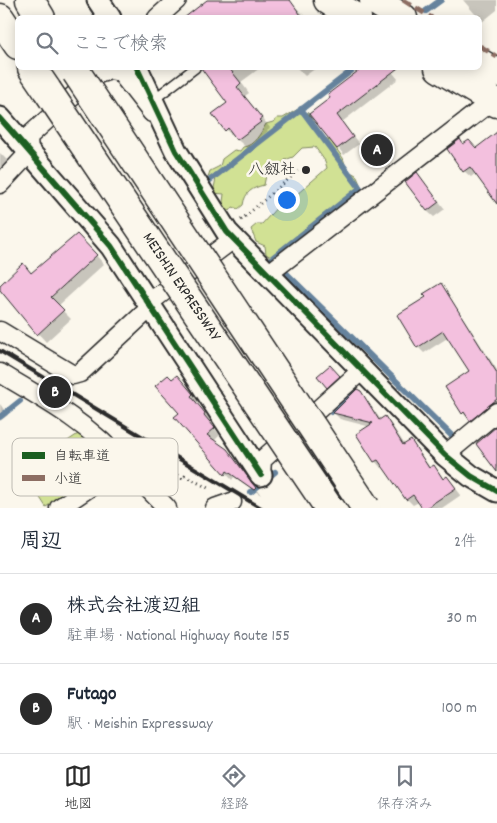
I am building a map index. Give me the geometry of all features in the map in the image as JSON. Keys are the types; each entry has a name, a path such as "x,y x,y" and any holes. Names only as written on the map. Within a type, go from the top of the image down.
{"highway":[{"path":"30,0 39,15"},
{"path":"328,0 352,15"},
{"path":"374,0 398,15"},
{"path":"0,18 15,40"},
{"path":"482,64 497,73"},
{"name":"MEISHIN EXPRESSWAY","path":"33,70 329,508"},
{"name":"MEISHIN EXPRESSWAY","path":"92,70 366,508"},
{"path":"443,70 496,100"}],"street":[{"path":"98,0 108,15"},
{"path":"160,15 177,0"},
{"path":"0,184 29,153 28,137 92,70 120,72 170,138 230,236 445,455 470,476 497,491"},
{"path":"138,70 170,138"},
{"path":"268,274 496,100"},
{"path":"0,118 111,246 261,475"},
{"path":"0,331 73,375 80,374 150,307 154,299 230,236"},
{"path":"261,475 262,460 361,371"},
{"path":"0,372 100,438"},
{"path":"445,455 497,412"},
{"path":"59,508 77,496"},
{"path":"215,508 232,502"}],"lane":[{"path":"153,100 192,70"}],"path":[{"path":"230,236 298,171"},
{"path":"178,476 183,479 185,476 232,502"}],"green space":[{"path":"298,109 308,113 323,137 330,140 343,158 347,170 356,175 362,188 360,192 344,200 324,218 271,257 266,254 265,246 256,242 251,229 257,224 262,224 287,196 296,195 327,168 325,161 315,147 302,148 293,157 285,160 276,175 266,175 264,185 250,191 245,197 243,205 238,209 233,207 230,211 225,209 223,202 224,194 213,193 216,178 208,177 210,171 220,166 222,159 234,150 240,151 243,147 254,142 266,124 278,118 283,118"},
{"path":"78,434 83,438 72,438"},
{"path":"39,496 62,496 46,507"}],"building":[{"path":"207,0 290,0 301,15 188,15"},
{"path":"202,70 231,70 241,83 237,87 262,118 259,120 261,122 237,140 228,128 225,131 212,114 227,103"},
{"path":"359,70 395,70 337,115 353,137 337,149 309,114 330,98 328,94"},
{"path":"497,132 497,204 470,167 463,172 447,149 460,139 463,144 469,140 476,148"},
{"path":"417,172 439,202 427,211 405,182"},
{"path":"77,234 97,255 51,297 64,310 37,335 0,290 0,285 23,263 31,273"},
{"path":"441,283 497,373 497,399 470,421 464,412 462,414 445,387 469,371 443,331 417,348 397,315 426,297 423,294"},
{"path":"330,365 340,376 327,388 317,376"},
{"path":"168,375 172,379 177,375 193,394 191,396 215,428 207,435 227,449 256,488 254,490 227,471 225,475 174,417 179,413 155,386"},
{"path":"357,389 361,391 379,420 385,416 403,445 411,440 429,468 434,465 443,479 447,476 456,488 426,508 422,508 413,495 406,500 378,460 374,462 356,434 373,423 333,413"},
{"path":"497,426 497,472 476,444"}],"waterway":[{"path":"426,11 441,0"},
{"path":"209,181 352,70"},
{"path":"272,258 360,188 301,109"},
{"path":"286,273 452,436"},
{"path":"331,412 353,390"},
{"path":"0,417 20,401"},
{"path":"251,492 275,472"}],"railway":[{"path":"0,351 145,438"},
{"path":"178,458 261,508"}],"marked path":[{"path":"403,0 427,15"},
{"path":"482,47 497,57"}],"cycle path":[{"path":"138,70 176,151 227,232 445,455 471,476 497,491"},
{"path":"0,118 111,246 261,475"}],"place":[{"name":"株式会社渡辺組","path":"377,150"},
{"name":"八劔社","path":"306,170"},
{"name":"Futago","path":"55,392"}]}
